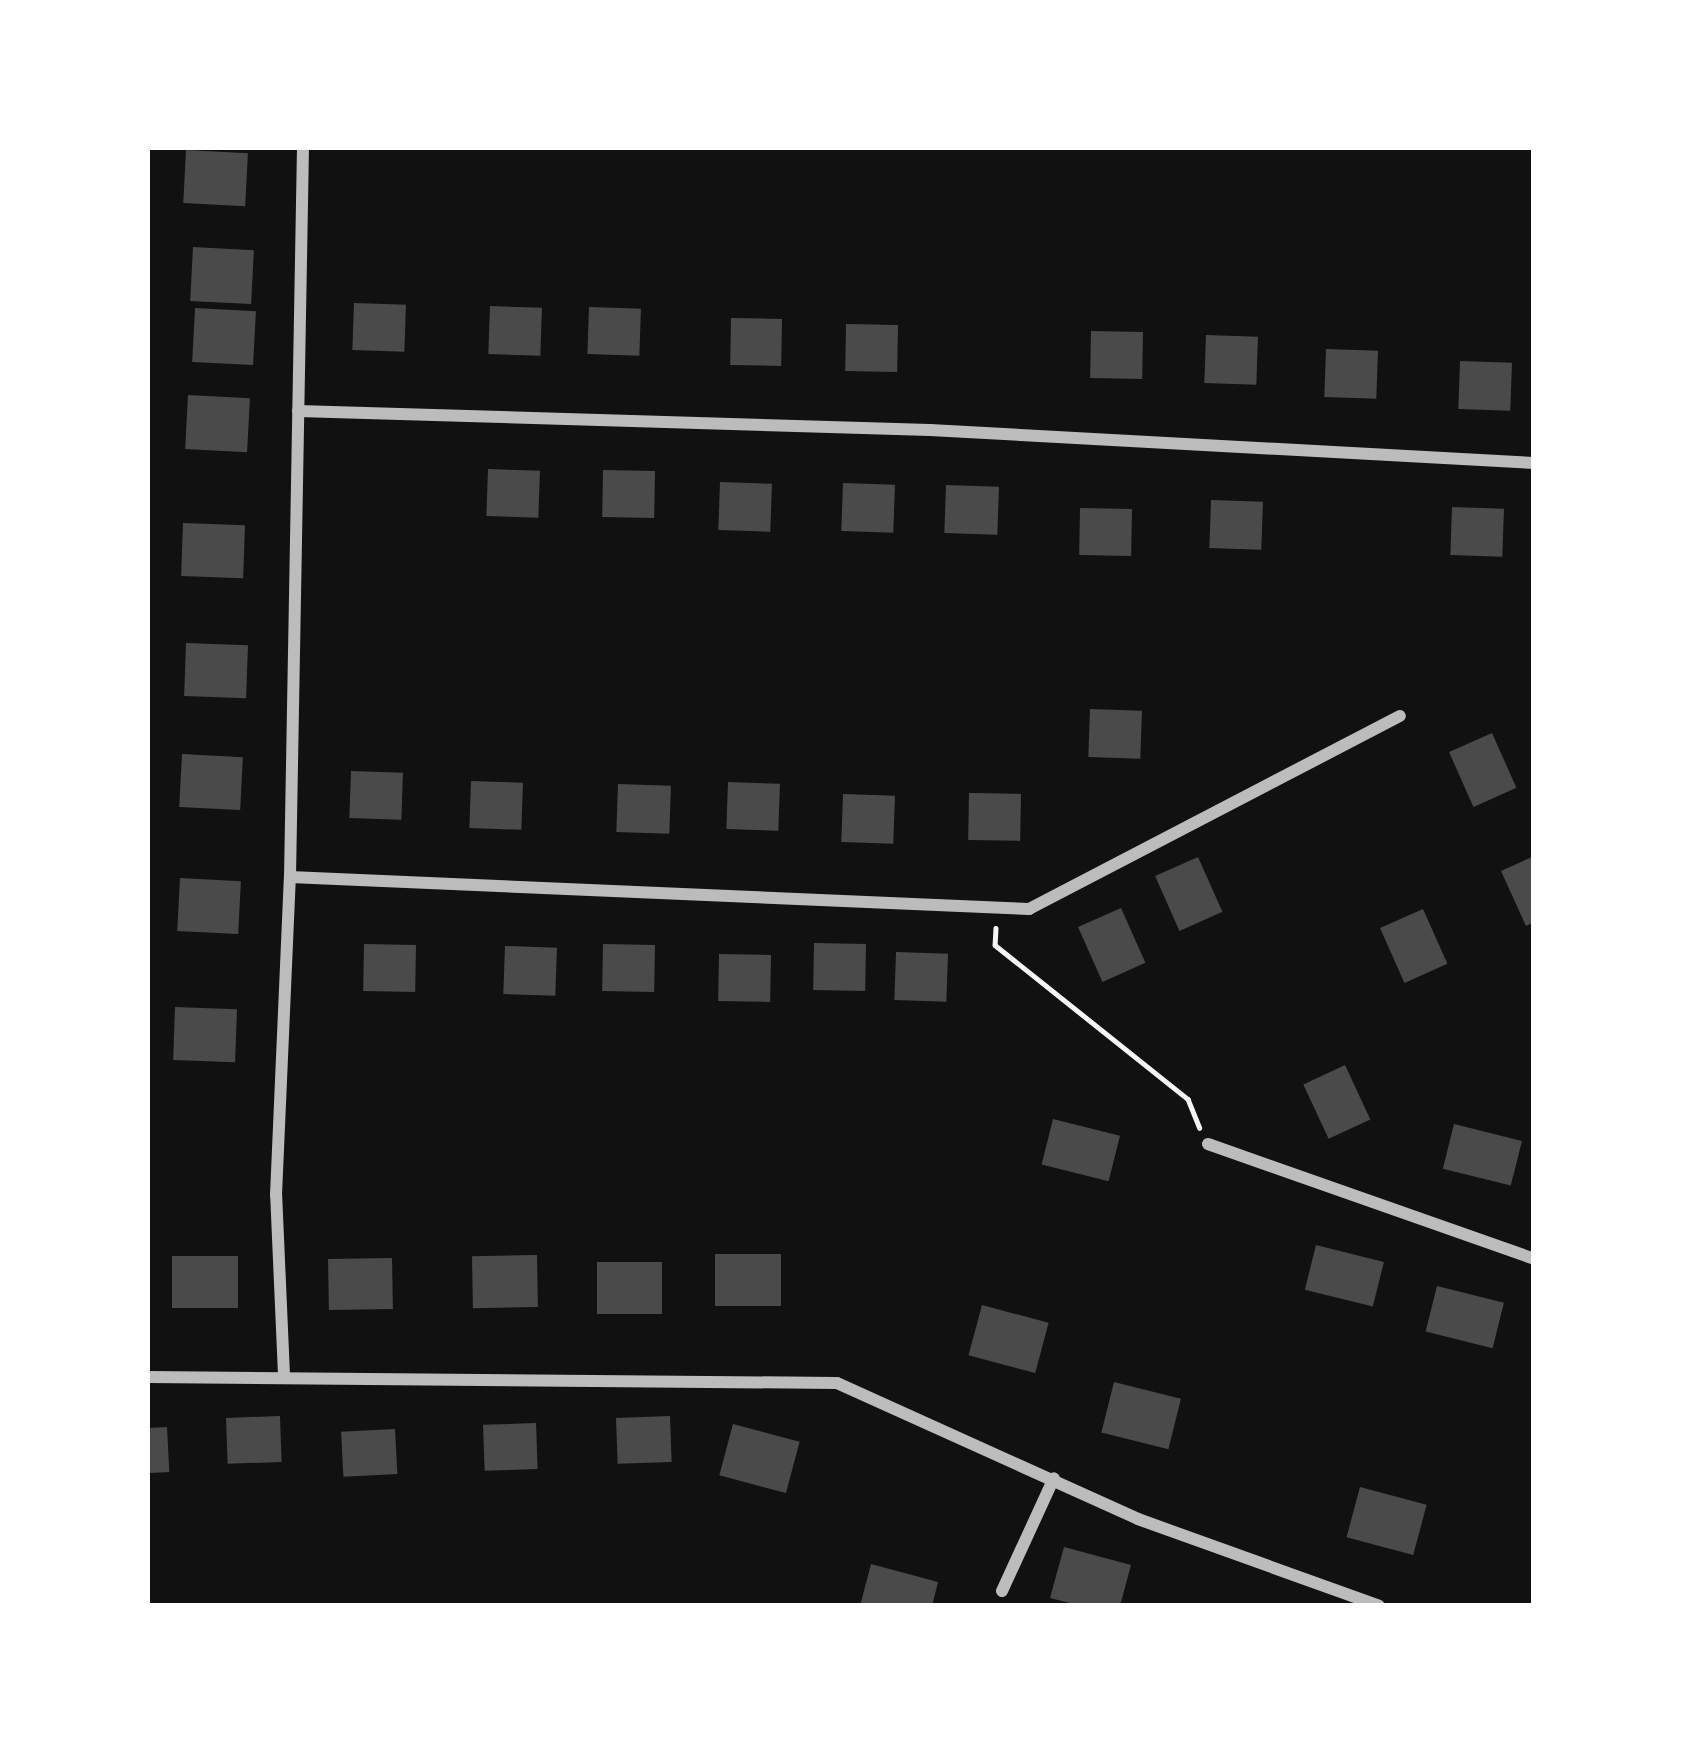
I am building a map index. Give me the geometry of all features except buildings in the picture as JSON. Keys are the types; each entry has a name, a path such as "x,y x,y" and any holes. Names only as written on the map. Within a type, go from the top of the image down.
{"street":[{"path":"284,1375 276,1195 290,878 302,147"},
{"path":"298,411 930,430 1534,463"},
{"path":"290,878 1029,909 1400,716"},
{"path":"1208,1144 1534,1259"},
{"path":"147,1377 837,1382 1138,1519 1379,1606"},
{"path":"1002,1592 1054,1478"}],"path":[{"path":"997,908 995,945 1188,1100 1208,1144"}]}
